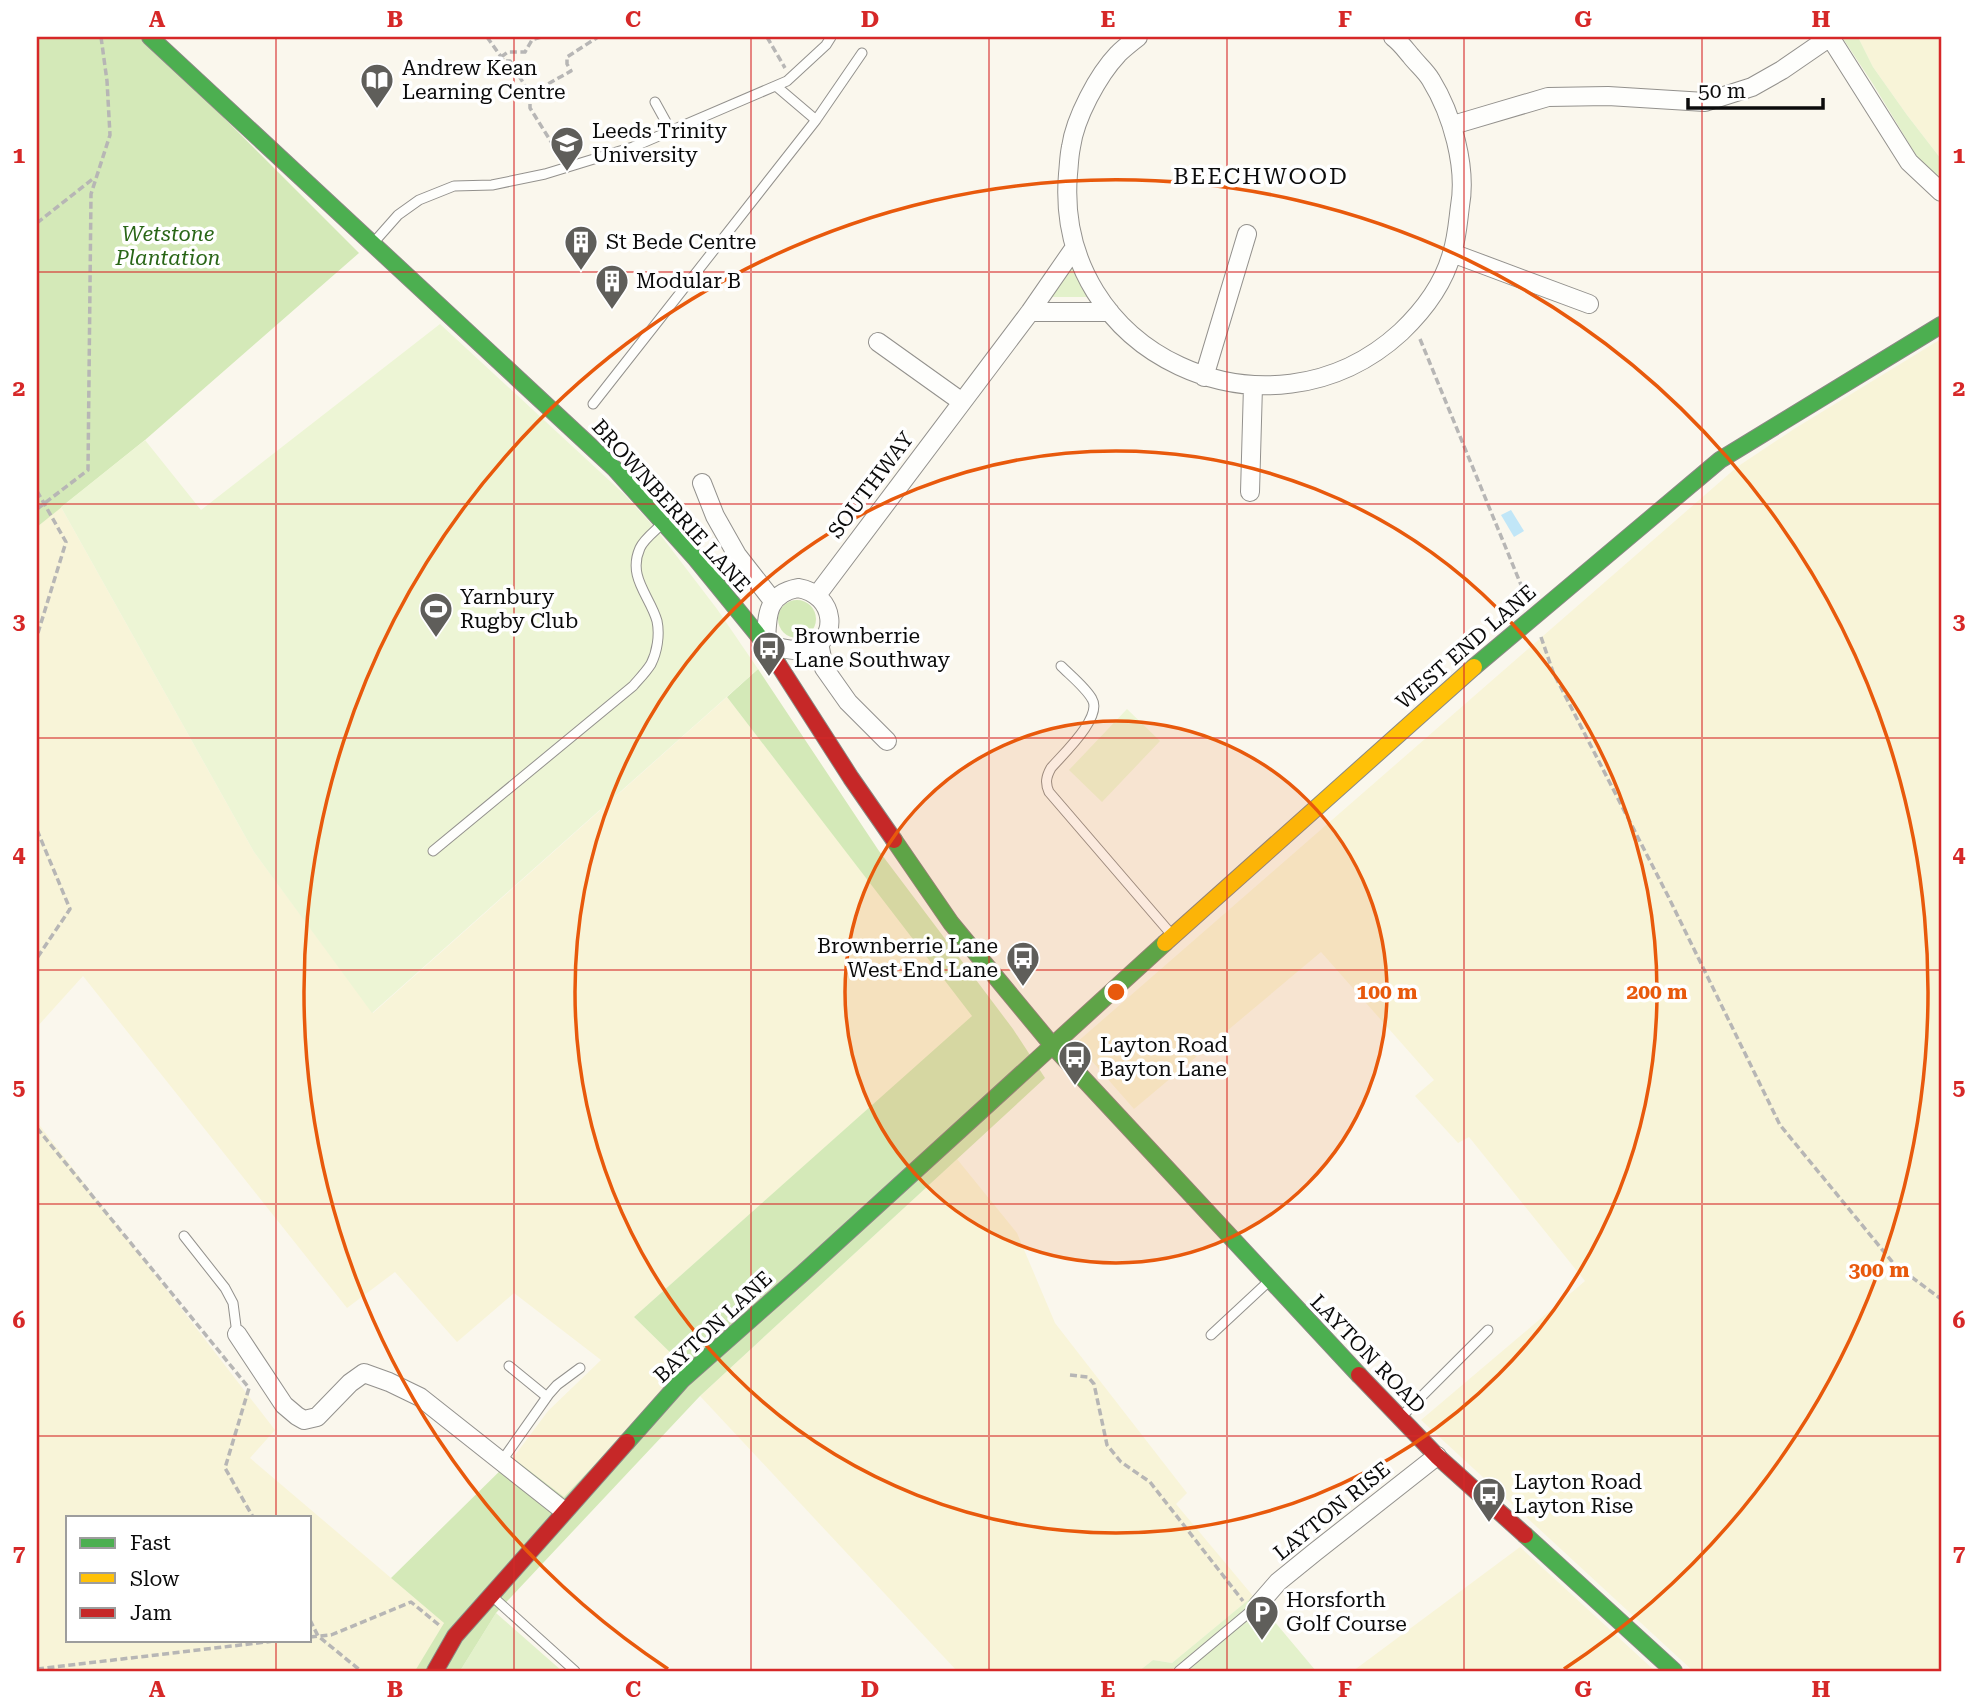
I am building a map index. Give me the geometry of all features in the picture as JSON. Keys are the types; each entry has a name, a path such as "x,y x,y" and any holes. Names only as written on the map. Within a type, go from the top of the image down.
{"street":[{"name":"BROWNBERRIE LANE","path":"150,37 615,469 663,522 766,645 850,778 951,923 1052,1045"},
{"path":"1138,37 1118,54 1088,97 1071,145 1066,196 1075,247 1090,281 1110,312 1137,340 1169,362 1204,377 1253,386 1298,384 1342,371 1382,349 1412,321 1437,287 1452,253 1463,189 1453,125 1431,79 1392,37"},
{"path":"1453,125 1548,97 1608,96 1705,102 1752,87 1782,71 1830,37 1909,162 1941,192"},
{"path":"1204,377 1247,234"},
{"name":"SOUTHWAY","path":"817,594 1030,312 1075,247"},
{"path":"1452,253 1589,304"},
{"path":"1030,312 1110,312"},
{"name":"WEST END LANE","path":"1052,1045 1452,685 1720,460 1941,324"},
{"path":"878,342 962,402"},
{"path":"1250,492 1253,386"},
{"path":"702,483 715,516 737,555 773,601"},
{"path":"798,588 817,594 830,618 825,636 819,643 803,650 766,645 769,609 773,601 789,590 798,588"},
{"path":"819,643 824,668 848,702 887,741"},
{"name":"LAYTON ROAD","path":"1052,1045 1269,1280 1437,1456 1674,1671"},
{"name":"BAYTON LANE","path":"435,1671 455,1636 682,1380 1052,1045"},
{"path":"237,1334 284,1405 304,1420 317,1417 351,1382 364,1373 420,1396 564,1511"},
{"name":"LAYTON RISE","path":"1254,1608 1278,1582 1437,1456"}],"lane":[{"path":"373,243 398,215 419,200 454,186 492,185 634,147 776,86 790,78 826,46 831,37"},
{"path":"593,404 816,120 862,53"},
{"path":"776,86 816,120"},
{"path":"655,102 671,131"},
{"path":"433,851 634,686 651,664 658,642 657,621 640,586 636,572 637,558 641,545 663,522"},
{"path":"1061,666 1092,698 1095,707 1090,722 1051,768 1046,785 1049,792 1173,936"},
{"path":"184,1236 225,1288 233,1303 237,1334"},
{"path":"1211,1335 1269,1280"},
{"path":"1400,1418 1488,1330"},
{"path":"509,1366 547,1397"},
{"path":"501,1462 557,1385 580,1368"},
{"path":"491,1594 575,1671"},
{"path":"1179,1671 1254,1608"}],"path":[{"path":"37,509 88,470 91,194 110,135 101,37"},
{"path":"487,37 504,61 510,61 530,94 530,108 567,167"},
{"path":"501,57 508,52 525,52 532,40 541,37"},
{"path":"530,94 570,71 567,57 598,37"},
{"path":"767,37 790,78"},
{"path":"37,223 96,177"},
{"path":"1412,321 1534,617 1553,672 1668,895 1780,1125 1894,1264 1941,1298"},
{"path":"37,491 66,541 37,636"},
{"path":"37,830 71,909 37,958"},
{"path":"37,1128 250,1388 225,1468 252,1516"},
{"path":"1070,1376 1088,1377 1094,1384 1107,1445 1121,1462 1150,1482 1254,1608"},
{"path":"312,1637 331,1635 411,1602 455,1636"},
{"path":"312,1624 318,1636 361,1671"},
{"path":"37,1669 266,1642"}],"shaded area":[{"path":"1858,37 1941,37 1941,159 1873,67"},
{"path":"1941,339 1941,1671 1693,1671 1421,1420 1585,1281 1469,1137 1458,1143 1415,1096 1434,1080 1321,952 1134,1109 1076,1043 1737,467"},
{"path":"61,507 254,852 373,1013 727,697 973,1016 634,1317 686,1368 564,1497 513,1458 548,1411 601,1360 514,1293 457,1342 395,1272 347,1308 83,976 37,1027 37,527"},
{"path":"37,1122 275,1430 250,1458 444,1623 416,1671 37,1671"},
{"path":"957,1159 1017,1233 1055,1323 1187,1493 1176,1504 1253,1596 1172,1663 1153,1660 1139,1671 957,1671 700,1396"},
{"path":"1520,1547 1655,1671 1353,1671"}],"green space":[{"name":"Wetstone Plantation","path":"37,37 143,37 359,253 145,440 37,527"},
{"path":"1842,37 1858,37 1873,67 1941,159 1941,184 1916,155"},
{"path":"1073,266 1090,297 1048,297"},
{"name":"Yarnbury Rugby Club","path":"440,324 625,495 656,529 717,609 758,669 372,1013 254,852 61,507 145,440 201,510"},
{"path":"797,600 810,606 816,619 810,632 797,638 784,632 778,619 784,606"},
{"path":"758,669 879,851 1013,1029 1045,1078 700,1396 496,1613 460,1671 415,1671 444,1623 391,1578 513,1458 564,1497 686,1368 634,1317 972,1016 727,697"},
{"path":"1127,709 1160,741 1102,802 1069,770"},
{"name":"Horsforth Golf Course","path":"1253,1596 1316,1671 1139,1671 1153,1660 1172,1663"},
{"path":"496,1613 562,1671 460,1671"}],"water":[{"path":"1511,510 1524,531 1514,537 1501,515"}],"traffic: fast":[{"path":"150,37 615,469 696,559 766,645 778,664"},
{"path":"1474,667 1720,460 1941,325"},
{"path":"894,840 951,923 1052,1045 1359,1375"},
{"path":"627,1442 682,1380 1165,943"},
{"path":"1525,1535 1674,1671"}],"traffic: slow":[{"path":"1165,943 1474,667"}],"traffic: jam":[{"path":"778,664 894,840"},
{"path":"1359,1375 1437,1456 1525,1535"},
{"path":"435,1671 455,1636 627,1442"}],"place":[{"name":"Andrew Kean Learning Centre","path":"377,110"},
{"name":"Leeds Trinity University","path":"567,173"},
{"name":"St Bede Centre","path":"581,272"},
{"name":"Modular B","path":"612,311"},
{"name":"Yarnbury Rugby Club","path":"436,639"},
{"name":"Brownberrie Lane Southway","path":"769,678"},
{"name":"Brownberrie Lane West End Lane","path":"1023,988"},
{"name":"Layton Road Bayton Lane","path":"1075,1087"},
{"name":"Layton Road Layton Rise","path":"1489,1524"},
{"name":"Horsforth Golf Course","path":"1262,1642"}],"district":[{"name":"BEECHWOOD","path":"1261,176"}]}
